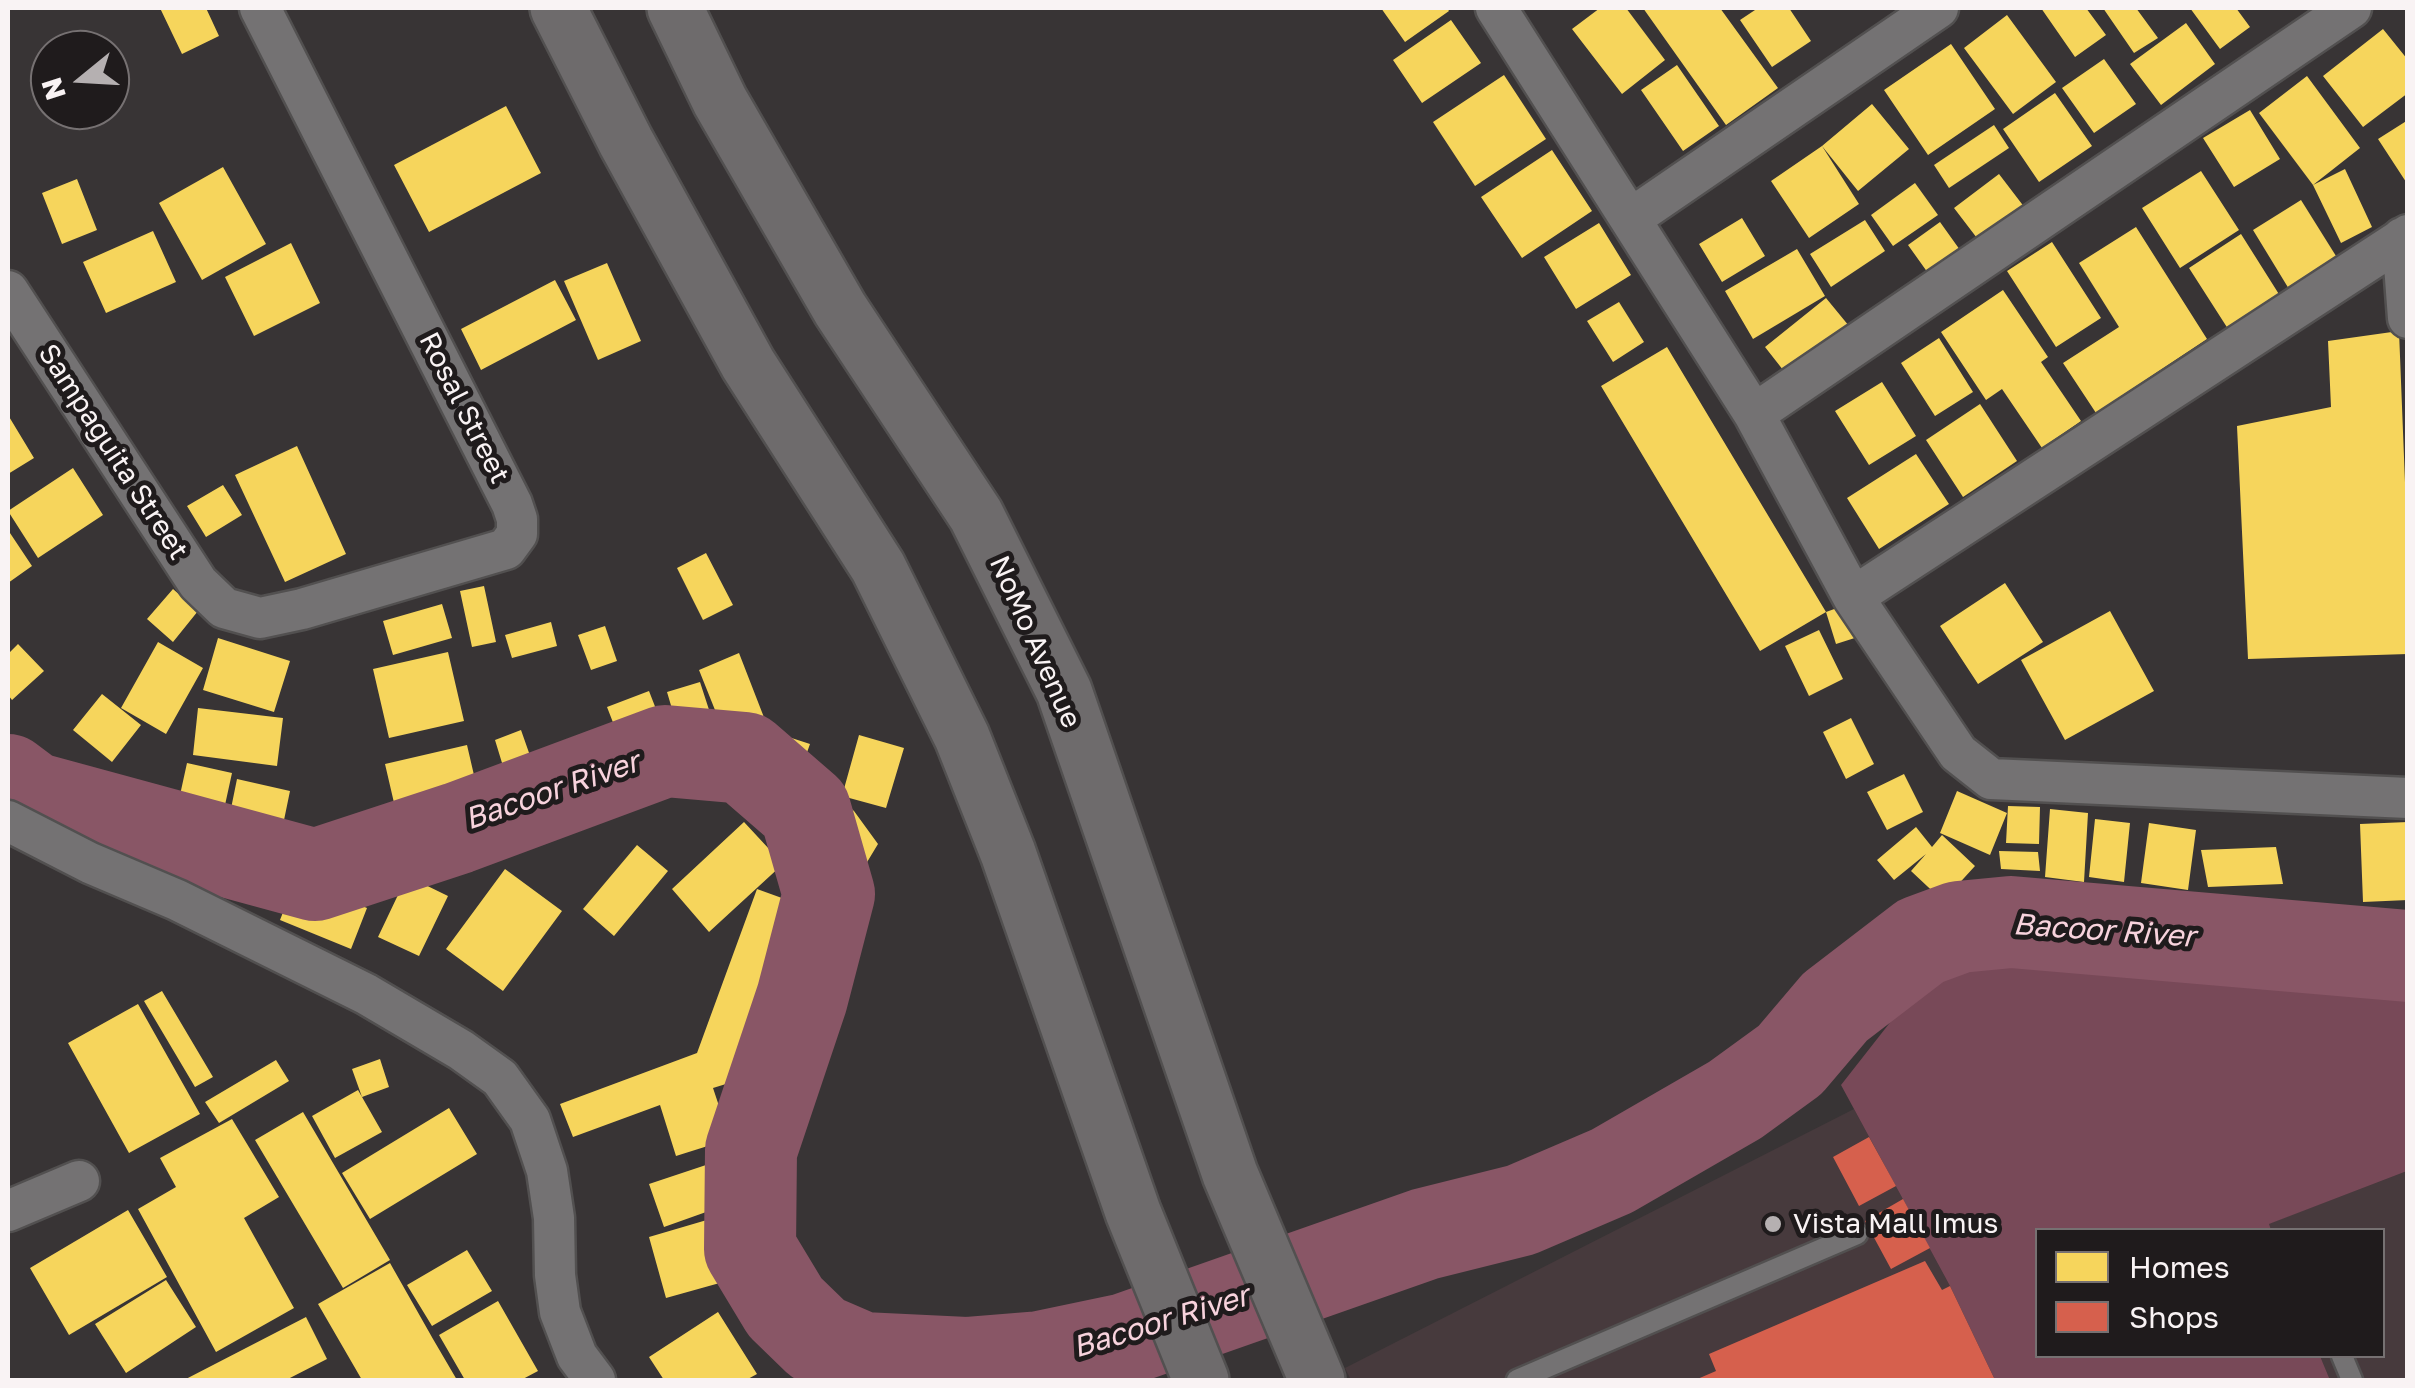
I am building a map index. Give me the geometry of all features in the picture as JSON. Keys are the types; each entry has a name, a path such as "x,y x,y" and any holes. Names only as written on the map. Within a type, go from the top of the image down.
{"main road":[{"path":"558,8 626,142 748,364 878,568 962,738 1008,853 1133,1212 1200,1380"},
{"name":"NoMo Avenue","path":"675,8 720,100 840,309 976,515 1064,690 1230,1174 1314,1372"}],"street":[{"name":"Rosal Street","path":"224,608 260,618 484,557 506,548 517,534 518,520 260,8"},
{"path":"1630,219 1938,8"},
{"path":"1754,414 2351,8"},
{"path":"1508,12 1630,219 1754,414 1853,598 1958,753 1992,778 2408,798"},
{"path":"1853,598 2405,236"},
{"path":"2405,236 2408,318"},
{"name":"Sampaguita Street","path":"8,290 198,583 224,608"},
{"path":"8,821 366,994 500,1078 530,1120 547,1171 560,1312 577,1356 594,1380"},
{"path":"8,1211 78,1181"}],"lane":[{"path":"1516,1380 1856,1234"}],"shaded area":[{"path":"1971,949 2407,990 2407,1171 2269,1224 2270,1228 2035,1228 2035,1358 2321,1358 2330,1380 1995,1380 1950,1286 1841,1085 1939,960"},
{"name":"Vista Mall Imus","path":"1854,1109 1950,1286 1995,1380 1351,1380 1345,1368"},
{"path":"2407,1171 2407,1380 2330,1380 2321,1358 2385,1358 2385,1228 2270,1228 2268,1224"}],"building: Homes":[{"path":"160,8 206,8 219,36 182,54"},
{"path":"1381,8 1447,8 1449,11 1405,42"},
{"path":"1600,8 1626,8 1665,60 1622,94 1572,29"},
{"path":"1643,8 1720,8 1778,88 1726,125"},
{"path":"1758,8 1789,8 1811,41 1772,67 1740,20"},
{"path":"2041,8 2086,8 2106,35 2075,57"},
{"path":"2103,8 2136,8 2158,38 2134,53"},
{"path":"2190,8 2236,8 2250,27 2220,49"},
{"path":"2007,15 2056,82 2013,114 1964,48"},
{"path":"1451,20 1481,63 1422,103 1393,60"},
{"path":"2186,23 2215,64 2161,105 2130,64"},
{"path":"2383,29 2408,60 2408,93 2363,127 2323,76"},
{"path":"1951,44 1995,109 1928,155 1884,90"},
{"path":"2104,59 2136,104 2094,133 2062,88"},
{"path":"1677,65 1719,126 1683,151 1641,90"},
{"path":"1504,75 1546,139 1475,186 1433,122"},
{"path":"2307,76 2360,148 2313,185 2259,113"},
{"path":"2055,93 2092,146 2039,182 2003,129"},
{"path":"1872,104 1909,149 1858,191 1822,146"},
{"path":"506,106 541,173 429,232 394,165"},
{"path":"2250,110 2280,159 2234,187 2203,138"},
{"path":"2408,120 2408,185 2378,139"},
{"path":"1994,125 2009,148 1949,188 1934,165"},
{"path":"1822,146 1859,204 1809,238 1771,181"},
{"path":"1552,150 1592,211 1522,258 1481,197"},
{"path":"223,167 266,244 202,280 159,203"},
{"path":"2345,169 2372,227 2341,243 2313,185"},
{"path":"2201,171 2239,230 2180,268 2142,208"},
{"path":"1999,174 2025,208 1980,242 1954,208"},
{"path":"77,179 97,230 62,244 42,193"},
{"path":"1915,183 1938,215 1893,246 1871,215"},
{"path":"2301,200 2341,264 2292,294 2253,230"},
{"path":"1742,218 1765,256 1722,282 1699,244"},
{"path":"1865,220 1885,251 1831,287 1810,254"},
{"path":"1940,222 1965,257 1933,280 1908,245"},
{"path":"1599,223 1631,275 1576,309 1544,257"},
{"path":"2136,227 2207,339 2096,413 2063,363 2119,327 2079,263"},
{"path":"153,231 176,282 106,313 83,262"},
{"path":"2241,234 2282,299 2230,332 2189,268"},
{"path":"2052,242 2101,318 2056,347 2007,271"},
{"path":"291,243 320,303 254,336 225,277"},
{"path":"1797,249 1825,296 1753,339 1725,291"},
{"path":"607,263 641,341 598,360 564,281"},
{"path":"555,280 576,320 481,370 461,329"},
{"path":"2003,290 2048,357 2041,362 2081,421 2042,448 2002,389 1986,400 1941,332"},
{"path":"1826,298 1849,326 1787,375 1765,347"},
{"path":"1619,302 1644,342 1613,362 1587,321"},
{"path":"2399,331 2408,654 2248,659 2237,426 2331,407 2328,341"},
{"path":"1939,338 1973,392 1935,416 1901,363"},
{"path":"1667,347 1826,612 1760,651 1601,386"},
{"path":"1882,382 1916,436 1869,465 1835,411"},
{"path":"1980,404 2017,461 1963,497 1926,440"},
{"path":"8,415 34,458 8,474"},
{"path":"297,446 346,554 285,582 235,475"},
{"path":"1916,454 1949,504 1879,549 1847,498"},
{"path":"73,468 103,515 38,558 8,511"},
{"path":"223,485 242,515 206,537 187,506"},
{"path":"8,530 32,566 8,583"},
{"path":"706,553 733,605 703,620 677,568"},
{"path":"2005,583 2043,642 1978,684 1940,626"},
{"path":"484,586 496,642 472,647 460,591"},
{"path":"173,589 198,611 173,642 147,619"},
{"path":"1851,603 1861,636 1836,644 1826,612"},
{"path":"442,604 452,638 393,655 383,621"},
{"path":"2110,611 2154,691 2065,740 2021,660"},
{"path":"551,622 557,646 512,658 505,635"},
{"path":"605,626 617,661 591,670 578,635"},
{"path":"1819,630 1843,679 1809,696 1785,646"},
{"path":"218,638 290,661 274,712 203,690"},
{"path":"158,642 203,668 166,734 121,708"},
{"path":"18,644 44,671 12,700 8,695 8,654"},
{"path":"448,652 464,721 389,738 373,669"},
{"path":"739,653 765,720 725,735 699,670"},
{"path":"700,682 712,719 678,729 667,692"},
{"path":"649,691 668,740 626,756 607,707"},
{"path":"102,694 141,725 112,762 73,730"},
{"path":"198,708 283,718 277,766 193,755"},
{"path":"1851,718 1874,764 1846,779 1823,732"},
{"path":"521,730 534,767 506,776 495,740"},
{"path":"770,731 810,744 798,778 759,763"},
{"path":"859,735 904,748 886,808 842,796"},
{"path":"467,745 480,801 398,820 385,764"},
{"path":"187,763 232,773 225,805 180,795"},
{"path":"1904,774 1923,812 1887,830 1867,792"},
{"path":"237,779 290,791 277,854 224,843"},
{"path":"830,790 854,811 878,844 849,892 813,793"},
{"path":"1957,791 2007,813 1990,855 1940,833"},
{"path":"2008,806 2040,807 2039,844 2006,843"},
{"path":"2050,809 2088,813 2084,882 2045,877"},
{"path":"2095,819 2130,823 2124,882 2089,877"},
{"path":"744,822 783,864 709,932 672,889"},
{"path":"2408,822 2408,900 2363,902 2360,824"},
{"path":"2149,823 2196,830 2188,890 2141,883"},
{"path":"1916,827 1932,847 1942,835 1975,866 1943,901 1911,871 1926,854 1894,880 1877,860"},
{"path":"637,845 668,871 614,936 583,909"},
{"path":"2276,847 2283,884 2208,887 2201,850"},
{"path":"1999,851 2038,852 2040,871 2001,869"},
{"path":"505,869 562,911 503,991 446,949"},
{"path":"407,876 448,896 419,956 378,937"},
{"path":"296,879 367,908 351,949 280,920"},
{"path":"757,889 815,910 755,1075 713,1088 730,1139 676,1156 660,1105 573,1137 560,1104 697,1053"},
{"path":"162,991 213,1077 195,1087 144,1001"},
{"path":"138,1004 200,1114 129,1153 68,1043"},
{"path":"380,1059 389,1087 362,1097 352,1069"},
{"path":"276,1060 289,1081 219,1123 205,1102"},
{"path":"358,1090 382,1132 335,1158 312,1116"},
{"path":"449,1108 477,1154 370,1219 342,1173"},
{"path":"303,1112 390,1260 343,1288 255,1140"},
{"path":"232,1119 279,1197 244,1218 294,1308 216,1352 138,1209 176,1187 160,1158"},
{"path":"709,1164 723,1206 664,1227 649,1184"},
{"path":"128,1210 167,1277 69,1335 30,1268"},
{"path":"717,1217 734,1279 666,1298 649,1237"},
{"path":"467,1250 492,1291 432,1326 407,1285"},
{"path":"390,1263 457,1380 362,1380 318,1304"},
{"path":"166,1280 196,1327 126,1373 95,1324"},
{"path":"498,1301 538,1371 521,1380 465,1380 439,1335"},
{"path":"718,1312 757,1374 746,1380 664,1380 649,1357"},
{"path":"306,1317 327,1359 286,1380 184,1380"}],"building: Shops":[{"path":"1869,1137 1896,1186 1859,1206 1833,1157"},
{"path":"1903,1199 1930,1248 1891,1269 1865,1221"},
{"path":"1925,1261 1942,1290 1950,1286 1995,1380 1695,1380 1716,1371 1709,1354"}],"waterway":[{"name":"Bacoor River","path":"8,780 32,798 315,875 458,828 665,751 745,758 805,810 829,894 802,998 751,1150 750,1249 785,1307 818,1339 862,1358 966,1363 1040,1357 1126,1339 1425,1234 1521,1210 1612,1171 1735,1100 1790,1060 1835,1007 1921,941 1959,927 2011,922 2408,956"}],"place":[{"name":"Vista Mall Imus","path":"1773,1224"}]}
